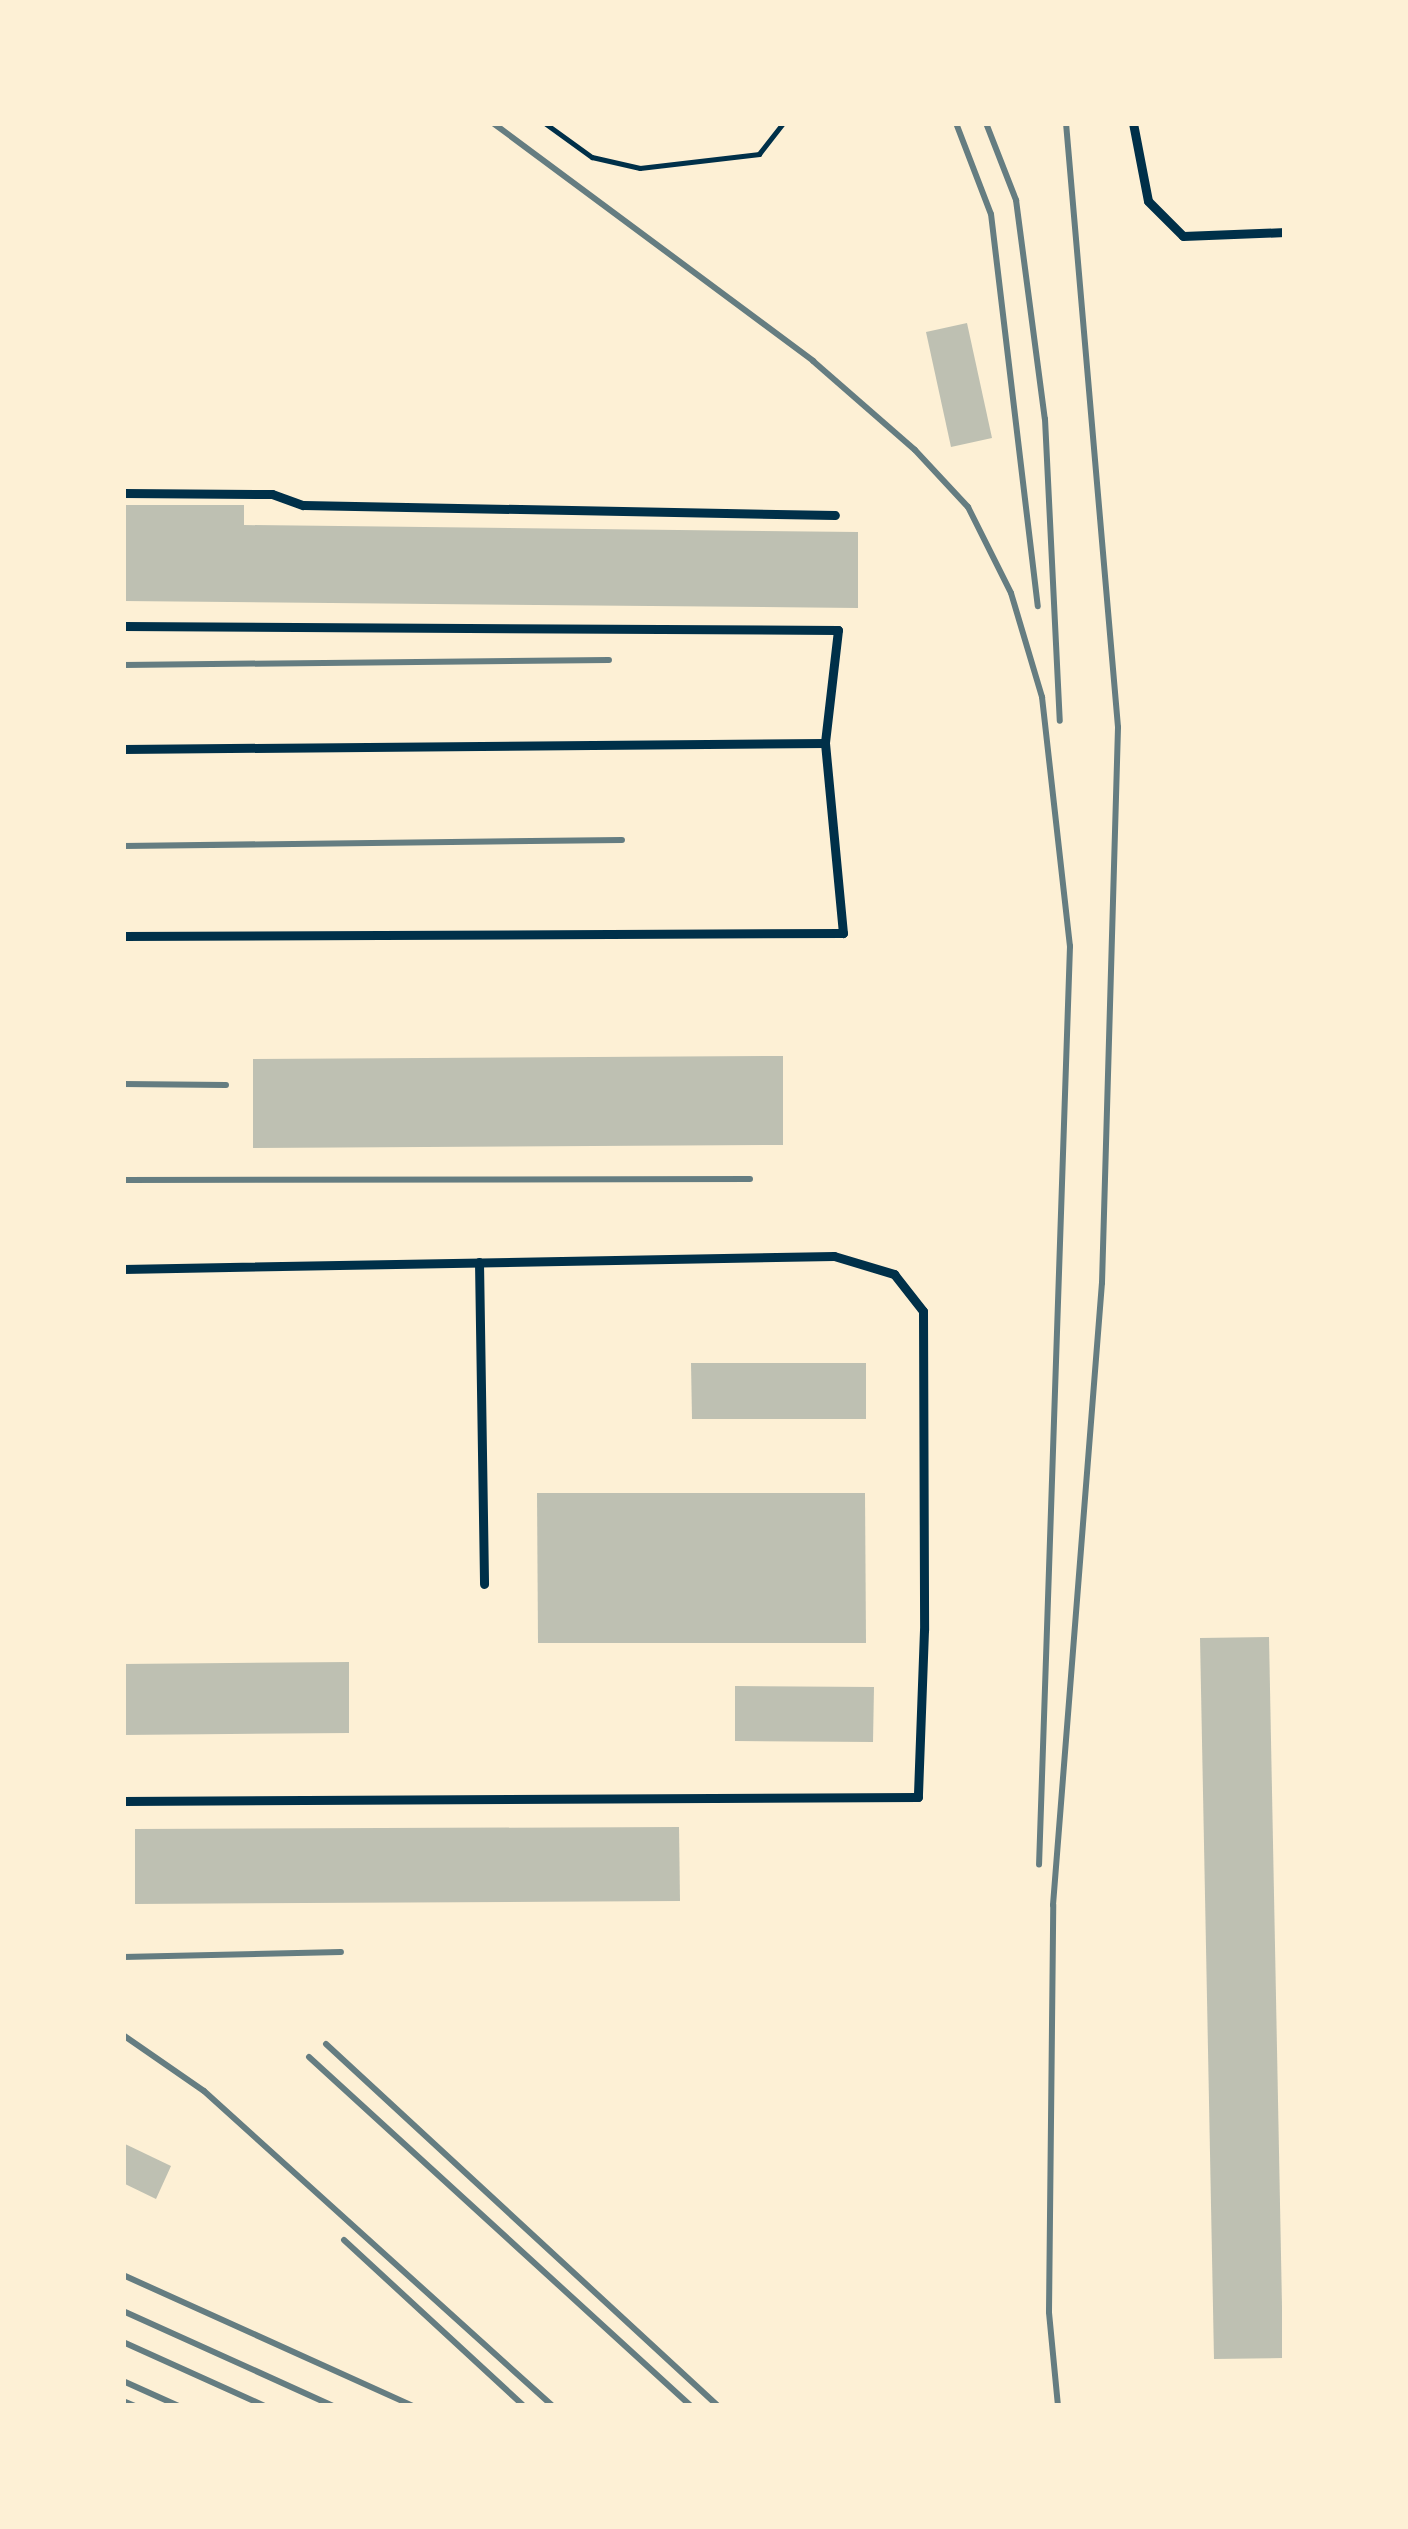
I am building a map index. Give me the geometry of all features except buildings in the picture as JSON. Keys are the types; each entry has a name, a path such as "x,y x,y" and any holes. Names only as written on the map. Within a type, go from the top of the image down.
{"street":[{"path":"1133,123 1148,201 1184,236 1285,232"},
{"path":"123,493 272,494 303,505 835,514"},
{"path":"123,626 838,630 825,743 843,933 123,937"},
{"path":"123,748 825,743"},
{"path":"123,1269 834,1256 893,1274 923,1311 918,1797 123,1802"},
{"path":"479,1262 484,1584"}],"lane":[{"path":"545,123 592,157 640,168 759,154 783,123"}],"railway":[{"path":"493,123 813,361 915,450 968,507 1011,593 1042,697 1070,946 1039,1864"},
{"path":"956,123 991,214 1038,606"},
{"path":"986,123 1016,200 1045,419 1060,721"},
{"path":"1058,2406 1049,2312 1053,1905 1102,1283 1118,727 1066,123"},
{"path":"123,665 609,660"},
{"path":"123,846 622,840"},
{"path":"123,1084 226,1085"},
{"path":"123,1180 750,1179"},
{"path":"123,1957 341,1952"},
{"path":"123,2035 204,2091 553,2406"},
{"path":"326,2044 718,2406"},
{"path":"309,2057 691,2406"},
{"path":"344,2240 524,2406"},
{"path":"123,2275 413,2406"},
{"path":"123,2311 333,2406"},
{"path":"123,2342 265,2406"},
{"path":"123,2381 179,2406"},
{"path":"123,2401 135,2406"}]}
